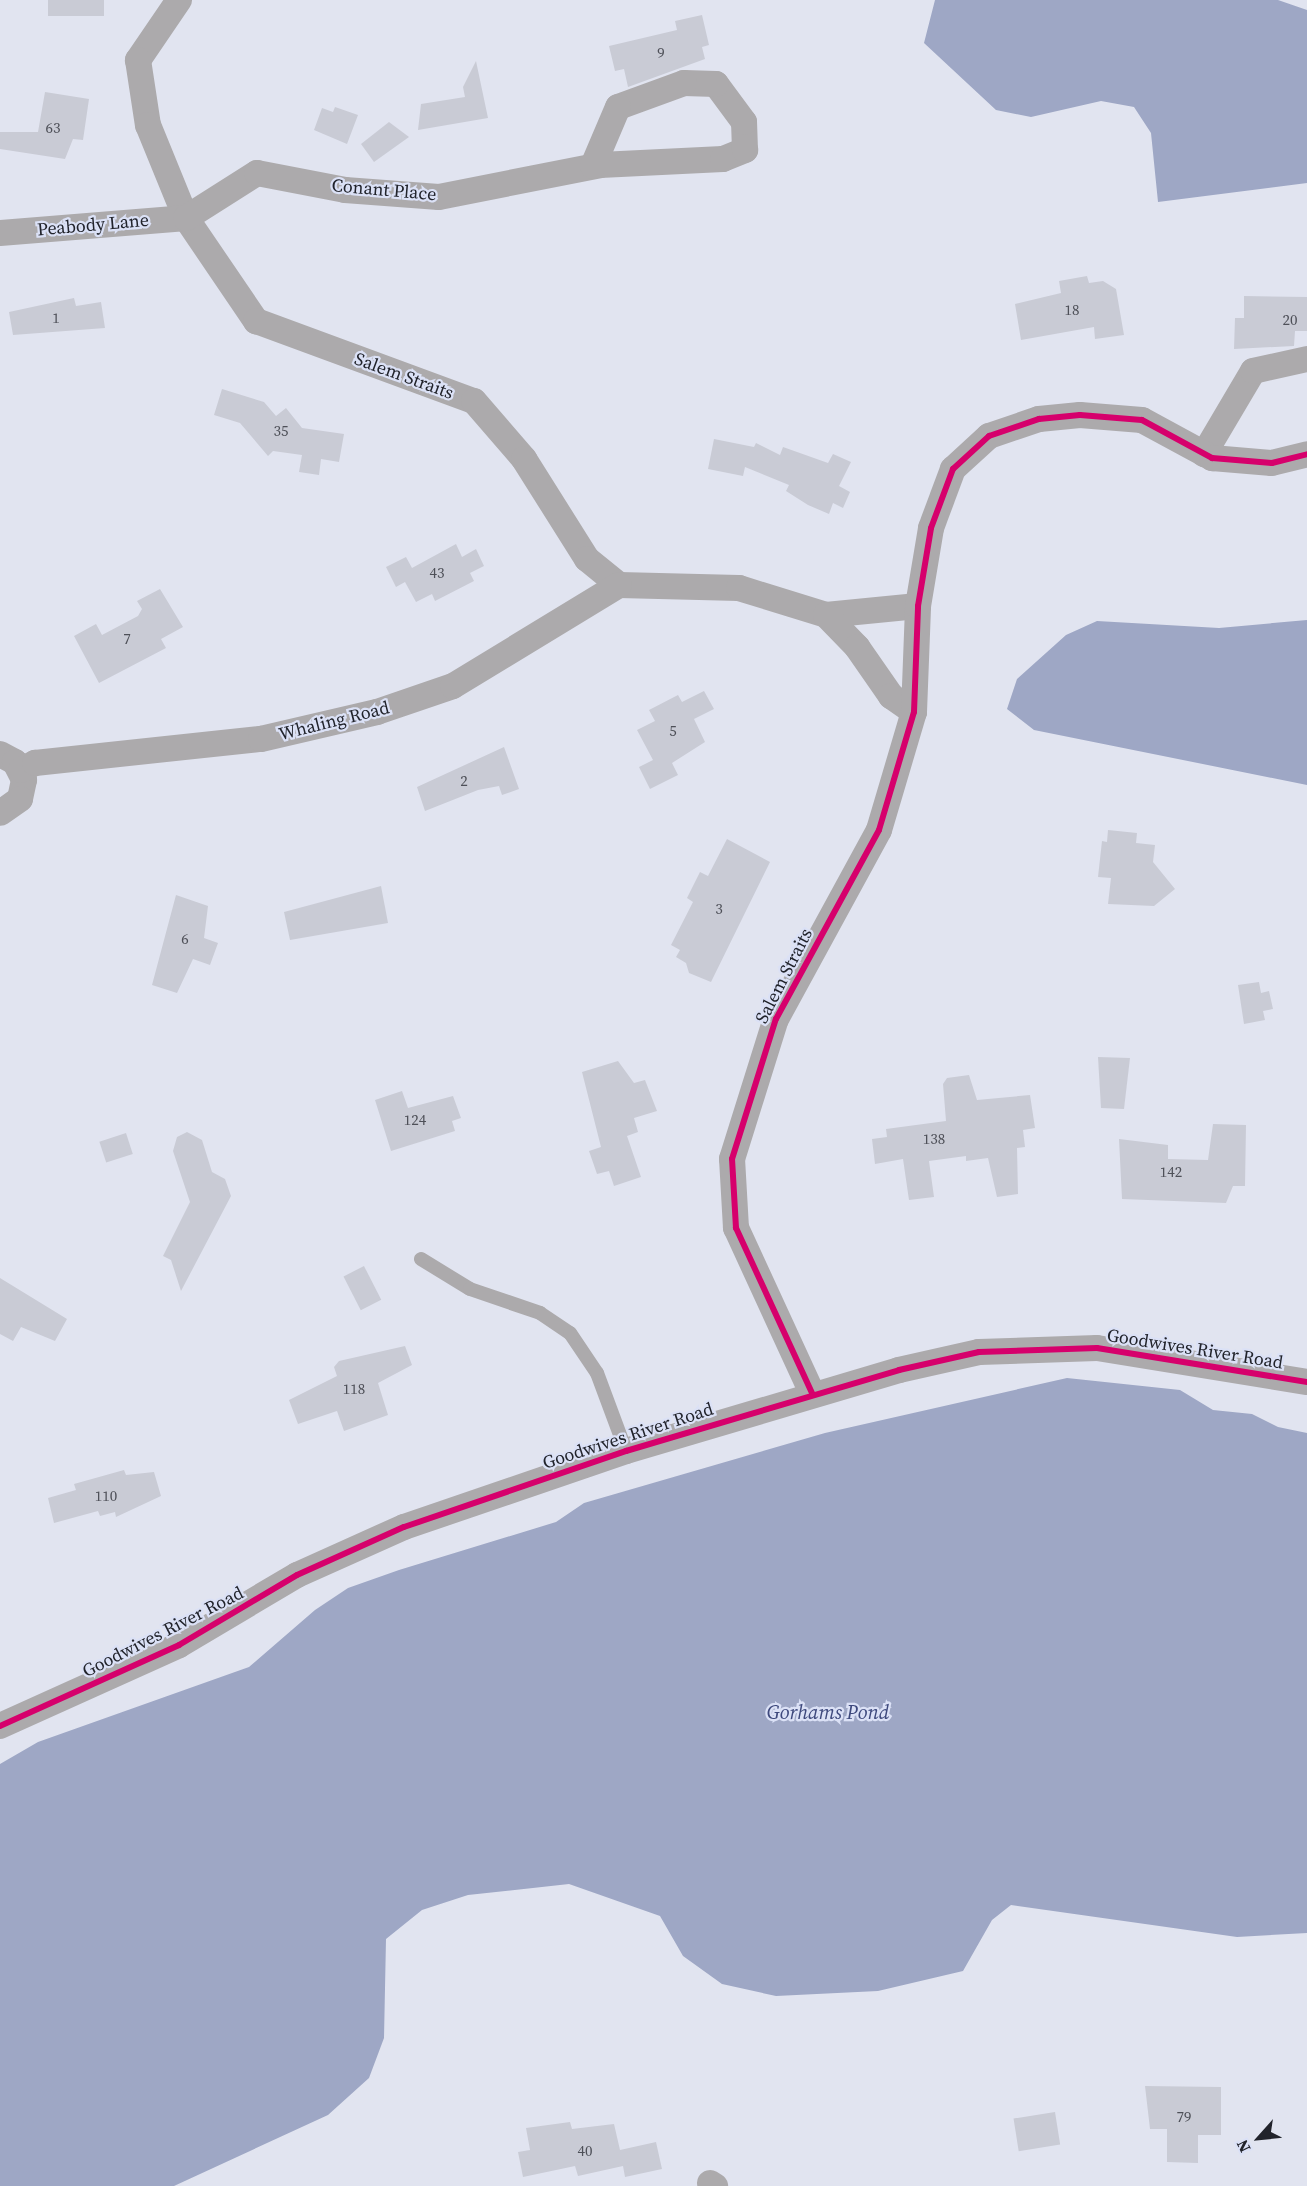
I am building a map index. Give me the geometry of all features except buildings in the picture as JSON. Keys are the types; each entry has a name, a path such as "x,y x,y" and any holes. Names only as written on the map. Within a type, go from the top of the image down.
{"street":[{"name":"Salem Straits","path":"179,0 138,60 148,125 186,218 256,321 474,401 524,459 587,559 619,585"},
{"name":"Conant Place","path":"186,218 257,173 345,190 439,197 593,166 723,159 745,150 744,122 716,84 684,83 618,107 593,166"},
{"name":"Peabody Lane","path":"0,233 186,218"},
{"path":"1307,359 1253,371 1204,454 1272,463 1307,454"},
{"name":"Salem Straits","path":"812,1393 736,1228 732,1159 776,1018 879,830 914,712 918,606 931,528 952,469 989,436 1039,419 1080,415 1142,420 1204,454"},
{"path":"619,585 739,588 826,615 918,606"},
{"name":"Whaling Road","path":"21,770 35,763 261,739 377,712 453,686 619,585"},
{"path":"826,615 857,647 891,696 914,712"},
{"path":"0,754 21,770 20,799 0,813"},
{"name":"Goodwives River Road","path":"0,1726 178,1645 339,1555 626,1451 812,1393 956,1357 1025,1347 1096,1348 1307,1382"}],"lane":[{"path":"421,1259 470,1289 540,1313 570,1333 597,1373 626,1451"}],"water":[{"path":"935,0 1278,0 1307,10 1307,183 1158,202 1151,133 1134,107 1101,101 1031,117 996,110 924,43"},
{"path":"1307,620 1307,785 1034,730 1007,709 1017,679 1066,635 1097,621 1219,628"},
{"name":"Gorhams Pond","path":"1067,1378 1180,1390 1213,1410 1252,1414 1278,1427 1307,1433 1307,1933 1237,1937 1011,1905 992,1920 963,1971 878,1991 776,1996 722,1984 683,1956 660,1916 569,1884 468,1895 422,1910 386,1939 384,2038 369,2078 328,2115 174,2186 0,2186 0,1764 38,1742 249,1667 315,1610 348,1588 556,1522 584,1503 825,1433"}],"cycle path":[{"path":"812,1393 736,1228 732,1159 776,1019 879,830 914,712 918,606 931,528 953,469 989,436 1039,419 1080,415 1142,420 1212,458 1272,463 1307,454"},
{"path":"0,1726 179,1645 297,1575 404,1527 626,1451 899,1370 979,1352 1097,1348 1307,1382"}]}
